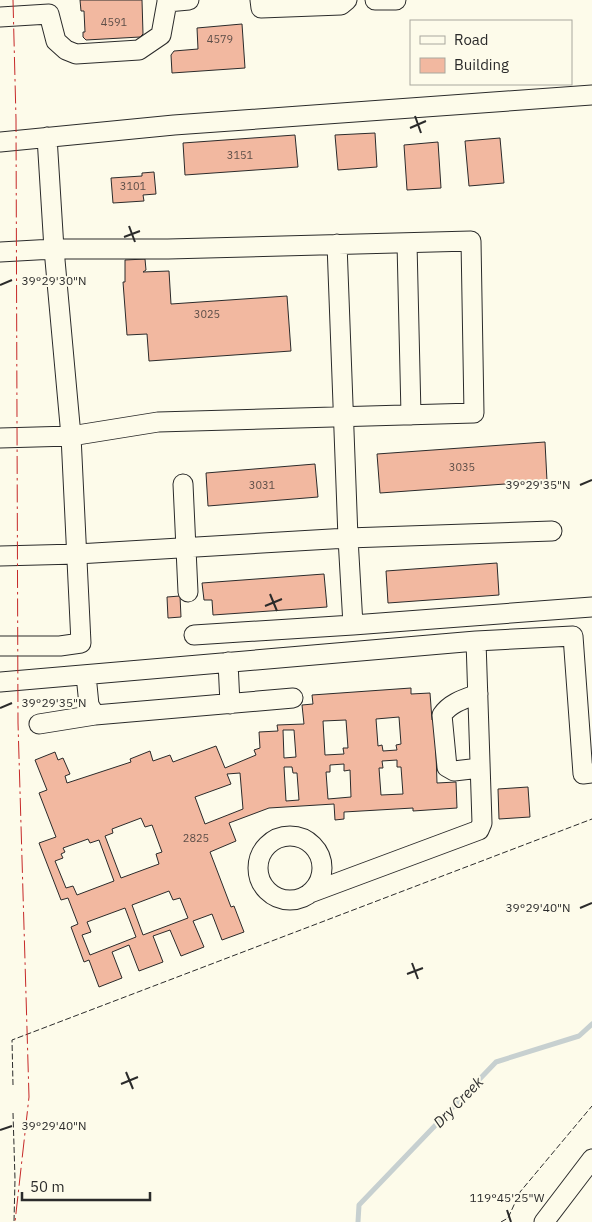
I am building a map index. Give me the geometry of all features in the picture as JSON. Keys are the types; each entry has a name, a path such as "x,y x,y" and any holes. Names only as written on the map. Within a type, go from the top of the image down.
{"lane":[{"path":"0,18 48,7 56,41 66,50 76,54 139,50 161,35 167,1 189,0"},
{"path":"260,0 261,8 341,5 347,0"},
{"path":"375,0 396,0"},
{"path":"0,142 174,125 592,95"},
{"path":"0,646 60,646 81,643 71,436 54,249 47,137"},
{"path":"0,252 54,249 168,249 470,241 474,413 158,422 71,436 0,438"},
{"path":"407,243 411,415"},
{"path":"337,244 353,625"},
{"path":"183,484 188,592"},
{"path":"0,556 77,554 348,538 552,531"},
{"path":"194,635 353,625 592,606"},
{"path":"0,682 476,640 573,636 584,774 592,773"},
{"path":"310,893 479,830 482,823 476,640"},
{"path":"228,662 230,704"},
{"path":"86,675 89,705 95,715"},
{"path":"478,694 446,708 442,715 447,767 454,771 480,768"},
{"path":"39,724 95,715 293,698"},
{"path":"544,1222 592,1159"}],"building":[{"path":"80,0 142,0 143,34 140,37 86,40 83,37 83,32 85,32 84,11 81,11"},
{"path":"242,24 245,68 172,73 171,55 174,51 198,49 197,28"},
{"path":"375,133 377,167 338,170 335,135"},
{"path":"295,135 298,167 185,175 183,143"},
{"path":"500,138 504,183 469,186 465,141"},
{"path":"438,142 441,188 407,190 404,145"},
{"path":"154,172 156,194 143,195 144,201 113,203 111,178 142,176 142,173"},
{"path":"145,259 146,270 143,272 169,271 171,304 287,296 291,351 149,361 147,334 127,335 123,282 125,282 125,260"},
{"path":"545,442 547,481 380,493 377,454"},
{"path":"315,464 318,497 208,506 206,473"},
{"path":"497,563 499,595 388,603 386,571"},
{"path":"324,574 327,607 213,615 212,600 204,600 202,583"},
{"path":"180,596 181,617 168,618 167,597"},
{"path":"411,688 411,694 430,693 432,720 448,719 450,751 436,752 437,783 456,782 457,808 413,811 413,808 344,812 344,819 335,820 334,804 269,808 229,823 236,841 210,852 231,907 234,906 244,932 222,940 212,914 193,921 204,947 181,956 170,930 153,936 163,962 139,971 129,945 112,952 122,978 99,987 89,960 84,962 71,927 78,924 68,898 61,900 39,843 56,837 39,793 47,790 35,760 55,752 58,760 63,758 70,774 65,776 67,783 131,762 130,759 150,751 153,761 170,755 173,762 216,746 225,768 256,755 254,750 260,748 259,732 278,731 277,725 304,724 302,705 313,704 312,695","holes":["399,717 401,744 396,745 397,750 383,751 382,745 378,746 376,719","346,720 348,748 343,748 344,754 325,755 323,721","283,730 294,730 296,757 284,758","397,760 397,767 401,767 403,794 381,795 379,768 383,768 382,761","344,764 344,771 350,770 351,797 328,799 326,772 330,772 330,765","284,767 292,767 293,773 297,773 299,800 286,801","240,773 243,809 205,824 195,797 231,784 227,774","141,818 145,827 152,825 162,852 156,854 159,864 121,878 105,836 113,833 112,829","88,839 90,843 99,840 114,881 77,895 73,886 66,888 55,861 63,858 61,854 65,852 63,848","169,891 173,900 180,898 188,918 143,935 132,905","125,908 136,937 90,955 82,935 91,932 87,922"]},
{"path":"528,787 530,817 499,819 498,789"}],"waterway":[{"name":"Dry Creek","path":"358,1222 359,1205 496,1062 579,1036 592,1024"}],"fence":[{"path":"13,1085 12,1040 592,819"},
{"path":"501,1222 508,1218 520,1192 592,1106"},
{"path":"13,1113 14,1222"}],"power":[{"path":"13,0 16,119 18,723 29,1097 15,1222"}]}
